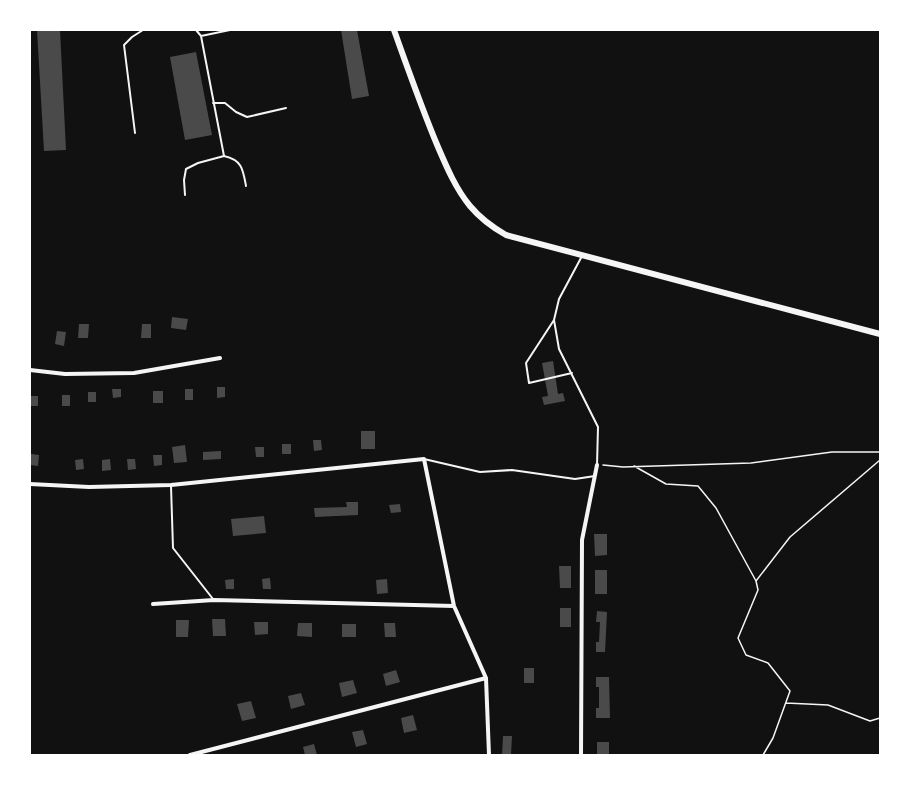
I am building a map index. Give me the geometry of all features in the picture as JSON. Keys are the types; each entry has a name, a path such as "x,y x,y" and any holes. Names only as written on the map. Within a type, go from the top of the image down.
{"main road":[{"path":"394,30 431,131 446,166 458,189 470,207 490,226 506,235 880,334"}],"street":[{"path":"30,370 65,374 134,373 220,358"},
{"path":"30,484 89,487 171,485 424,459 454,606 486,678 489,755"},
{"path":"581,755 582,540 597,464"},
{"path":"153,604 214,600 454,606"},
{"path":"190,755 486,678"}],"lane":[{"path":"135,133 124,45 132,36 143,30"},
{"path":"196,30 201,36 224,156"},
{"path":"201,36 230,30"},
{"path":"214,103 225,103 236,112 247,117 286,108"},
{"path":"185,195 184,180 186,169 198,163 224,156 234,159 243,169 246,186"},
{"path":"572,373 529,383 526,363 554,320 560,299 583,255"},
{"path":"554,320 559,349 598,427 597,464"},
{"path":"424,459 480,472 512,470 575,479 595,476"},
{"path":"171,485 173,548 214,600"}],"path":[{"path":"597,464 634,466 751,463 832,452 880,452"},
{"path":"756,581 790,537 880,460"},
{"path":"634,466 666,484 698,486 716,508 756,581 758,590 738,638 746,656 768,663 790,691 773,738 763,755"},
{"path":"786,703 828,705 870,721 880,718"}],"building":[{"path":"37,30 60,30 66,150 44,151"},
{"path":"341,30 357,30 369,96 352,99"},
{"path":"196,52 212,135 185,140 170,57"},
{"path":"172,317 188,319 186,330 171,328"},
{"path":"79,324 89,324 88,338 78,338"},
{"path":"142,324 151,324 151,338 141,338"},
{"path":"57,331 66,332 64,346 55,344"},
{"path":"553,361 558,394 563,393 565,401 544,405 542,397 548,396 542,363"},
{"path":"217,387 225,387 225,397 217,398"},
{"path":"112,389 121,389 121,397 113,398"},
{"path":"185,389 193,389 193,400 185,400"},
{"path":"153,391 163,391 163,403 153,403"},
{"path":"88,392 96,392 96,402 88,402"},
{"path":"62,395 70,395 70,406 62,406"},
{"path":"30,396 38,396 38,406 30,406"},
{"path":"361,431 375,431 375,449 361,449"},
{"path":"313,440 321,440 322,450 314,451"},
{"path":"282,444 291,444 291,454 282,454"},
{"path":"185,445 187,462 174,463 172,447"},
{"path":"255,447 264,447 264,457 256,457"},
{"path":"221,451 221,459 203,460 203,452"},
{"path":"31,454 39,455 38,466 30,465"},
{"path":"153,455 162,455 162,465 154,466"},
{"path":"83,459 84,469 76,470 75,460"},
{"path":"110,459 111,470 102,471 102,460"},
{"path":"127,459 135,459 136,469 128,470"},
{"path":"346,502 358,502 358,515 315,517 314,508 347,507"},
{"path":"400,504 401,512 391,513 389,505"},
{"path":"264,516 266,533 233,536 231,519"},
{"path":"594,534 607,534 607,555 595,556"},
{"path":"559,566 571,566 571,588 560,588"},
{"path":"595,570 607,570 607,594 595,594"},
{"path":"270,578 271,589 263,589 262,579"},
{"path":"234,579 234,589 226,589 225,580"},
{"path":"387,579 388,593 377,594 376,580"},
{"path":"560,608 571,608 571,627 560,627"},
{"path":"597,611 607,612 605,652 596,652 596,642 599,642 600,622 596,622"},
{"path":"212,619 225,619 226,636 213,636"},
{"path":"176,620 189,620 188,637 176,637"},
{"path":"254,622 268,622 268,634 255,635"},
{"path":"298,623 312,623 312,637 297,636"},
{"path":"384,623 395,623 396,637 385,637"},
{"path":"342,624 356,624 356,637 342,637"},
{"path":"524,668 534,668 534,683 524,683"},
{"path":"396,670 400,682 386,686 383,674"},
{"path":"596,677 609,677 610,718 596,718 596,708 599,708 599,687 596,687"},
{"path":"353,680 357,693 342,697 339,683"},
{"path":"301,693 305,705 291,709 288,696"},
{"path":"251,701 256,718 242,721 237,704"},
{"path":"413,715 417,730 404,733 401,718"},
{"path":"363,730 367,744 356,747 352,732"},
{"path":"503,736 512,736 511,755 502,755"},
{"path":"597,742 609,742 609,755 597,755"},
{"path":"314,744 317,755 305,755 303,747"}]}
